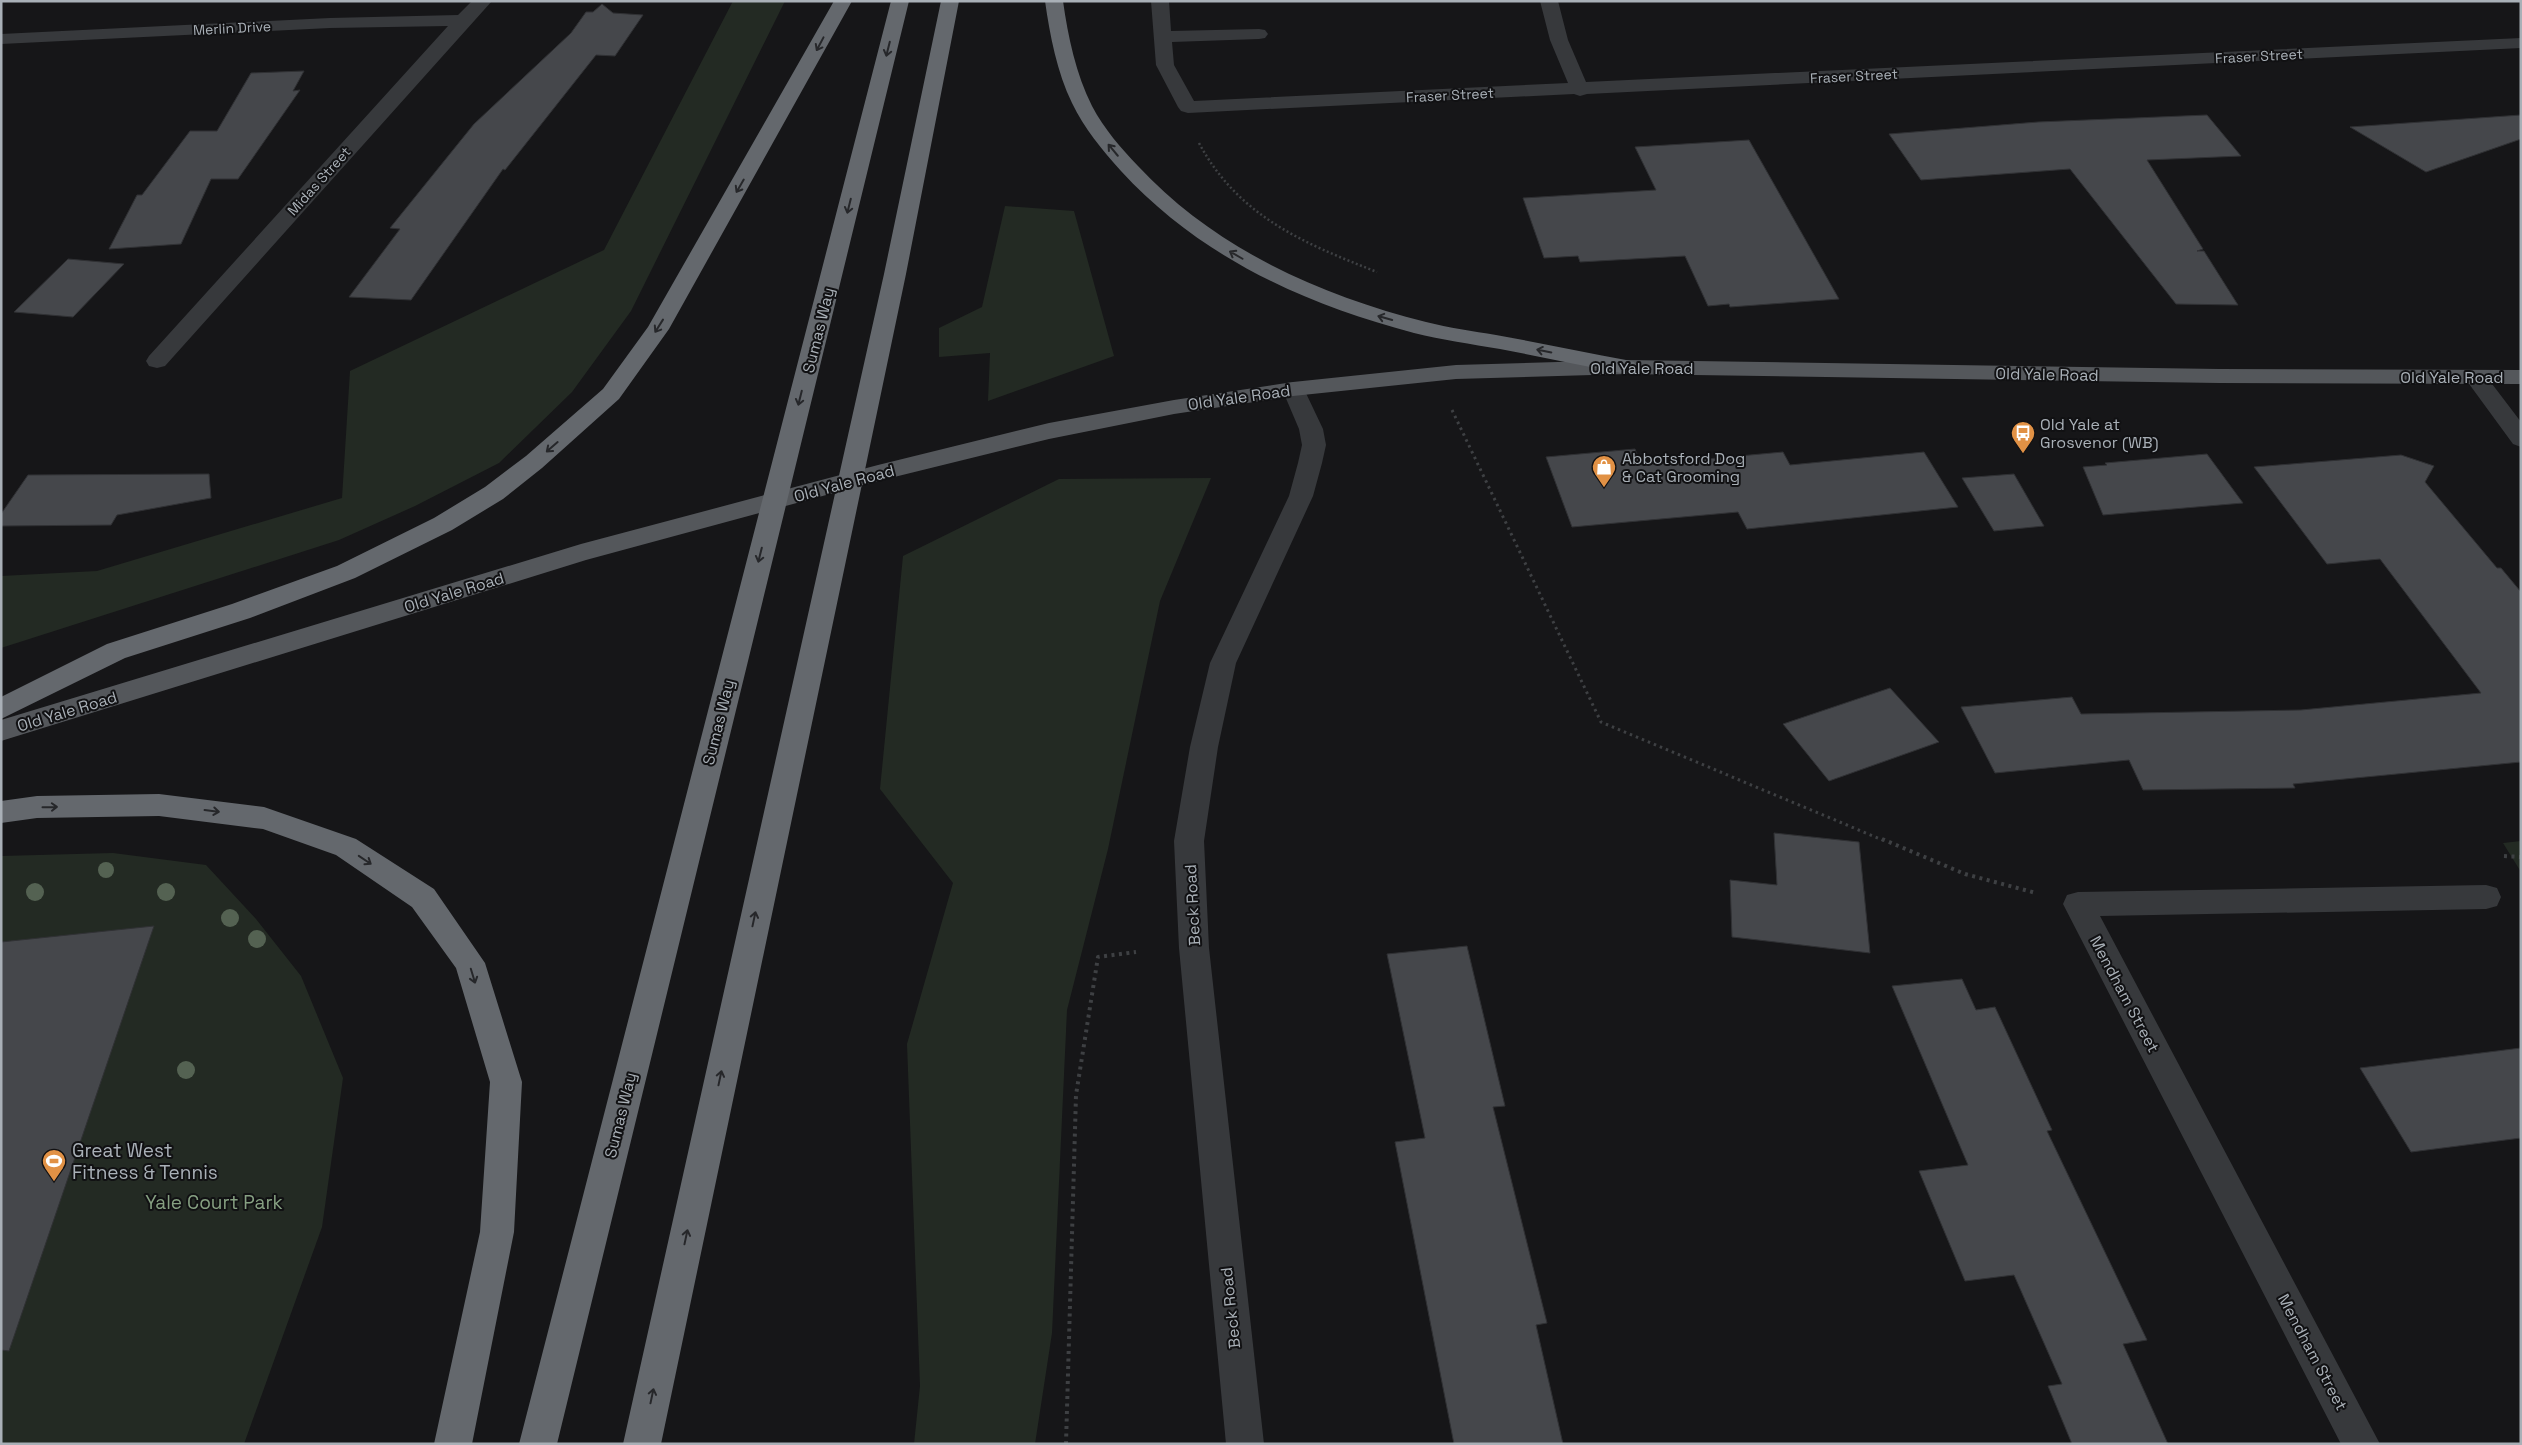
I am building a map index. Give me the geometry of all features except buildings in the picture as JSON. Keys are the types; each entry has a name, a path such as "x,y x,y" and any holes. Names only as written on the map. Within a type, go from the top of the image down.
{"highway":[{"path":"1,709 116,652 241,611 346,572 444,524 494,493 534,462 611,394 658,329 843,1"},
{"name":"Sumas Way","path":"538,1444 900,1"},
{"path":"642,1444 796,721 895,274 950,1"},
{"path":"1054,1 1056,21 1078,98 1102,137 1130,170 1165,205 1208,239 1270,274 1319,296 1365,312 1412,326 1626,367"},
{"path":"1,812 37,807 159,805 264,818 346,847 423,898 470,963 506,1082 497,1232 452,1444"}],"main road":[{"name":"Old Yale Road","path":"1,732 580,553 878,473 1049,431 1174,407 1293,389 1456,372 1626,367 2219,376 2521,378"}],"street":[{"name":"Midas Street","path":"157,361 482,1"},
{"path":"1160,1 1163,37 1259,34"},
{"path":"1549,1 1559,40 1580,90"},
{"name":"Merlin Drive","path":"1,39 320,24 463,20"},
{"name":"Fraser Street","path":"1163,37 1165,65 1188,107 1580,90 2521,43"},
{"path":"2475,377 2521,439"},
{"name":"Beck Road","path":"1245,1444 1194,948 1189,841 1204,747 1223,663 1302,496 1310,463 1314,445 1311,430 1293,389"},
{"path":"2078,904 2486,897"},
{"name":"Mendham Street","path":"2078,904 2361,1444"}],"path":[{"path":"1196,137 1206,162 1220,179 1250,207 1339,258 1383,275"},
{"path":"1452,409 1601,722 1965,874 2078,904"},
{"path":"2504,856 2521,857"},
{"path":"1066,1444 1076,1095 1098,957 1136,952"}],"green space":[{"path":"733,1 785,1 631,311 572,392 499,463 415,506 339,540 1,648 1,576 97,571 342,498 350,371 604,250"},
{"path":"1005,206 1074,211 1114,356 988,401 990,353 939,357 939,328 982,307"},
{"path":"1211,478 1160,601 1108,849 1067,1010 1052,1333 1035,1444 914,1444 920,1386 907,1044 953,883 880,789 903,556 1059,479"},
{"path":"2521,841 2521,872 2503,843"},
{"name":"Yale Court Park","path":"113,853 206,865 256,919 301,976 343,1078 322,1227 244,1444 1,1444 1,856"}],"place":[{"name":"Old Yale at Grosvenor (WB)","path":"2023,454"},
{"name":"Abbotsford Dog & Cat Grooming","path":"1604,488"},
{"name":"Great West Fitness & Tennis","path":"54,1182"}]}
